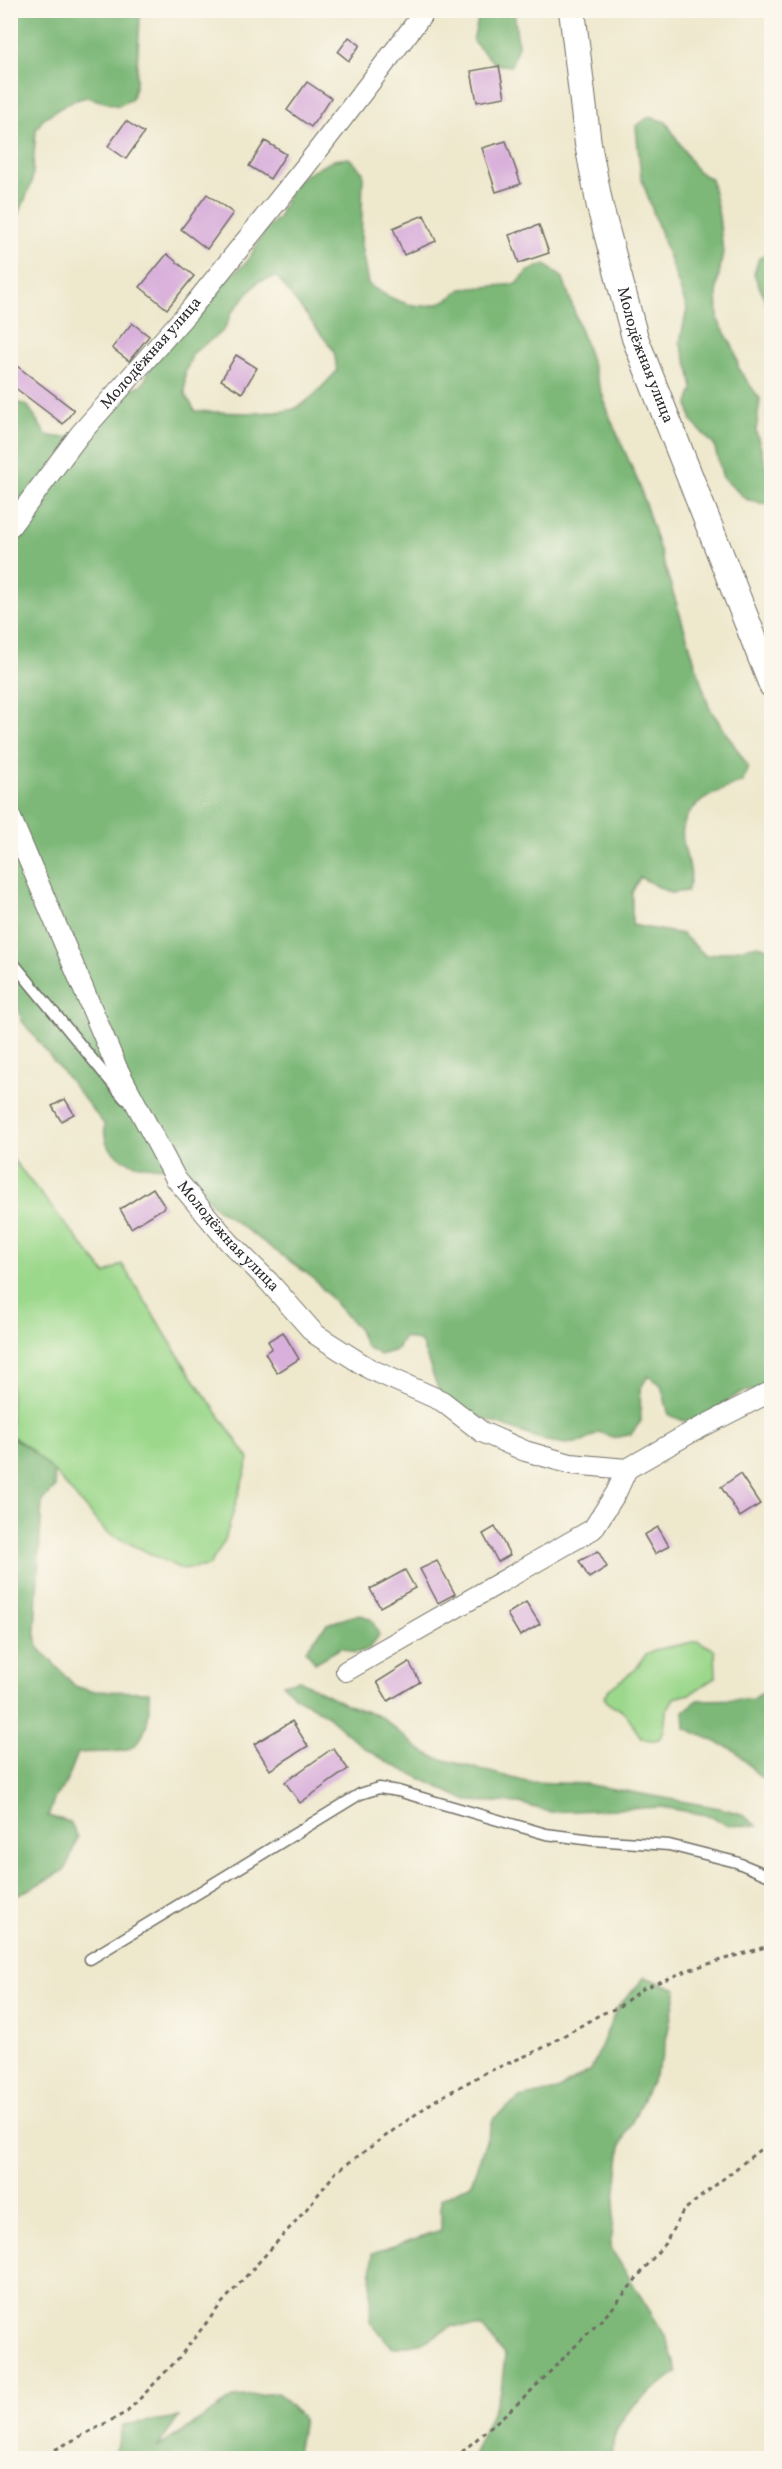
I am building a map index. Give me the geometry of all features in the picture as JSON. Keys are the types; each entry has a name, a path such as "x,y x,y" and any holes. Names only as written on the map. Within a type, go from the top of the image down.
{"street":[{"name":"Молодёжная улица","path":"10,527 80,434 189,311 284,194 426,10"},
{"name":"Молодёжная улица","path":"572,10 588,144 600,207 634,338 771,685"},
{"name":"Молодёжная улица","path":"10,816 117,1068 176,1179 229,1242 268,1281 315,1334 370,1369 442,1401 482,1432 525,1451 571,1464 627,1469"},
{"path":"346,1671 593,1529 616,1493 627,1469 771,1391"}],"lane":[{"path":"10,959 148,1127"},
{"path":"90,1959 360,1794 379,1788 451,1805 546,1834 592,1840 669,1845 735,1862 771,1877"}],"path":[{"path":"39,2458 127,2412 177,2360 222,2303 304,2212 336,2172 434,2101 485,2073 538,2050 601,2014 617,2008 642,1989 691,1969 771,1945"},
{"path":"455,2458 525,2397 612,2310 666,2242 683,2211 771,2140"}],"green space":[{"path":"11,10 139,11 140,18 136,84 132,99 118,106 87,97 72,101 45,117 36,129 32,182 11,234"},
{"path":"480,11 514,11 518,46 511,66 495,64 473,41"},
{"path":"649,117 666,122 697,171 711,179 719,216 723,252 717,286 718,320 735,351 739,370 760,399 756,432 771,483 771,500 763,504 746,499 723,478 714,445 692,422 688,404 693,389 680,342 687,309 641,177 636,126"},
{"path":"349,158 363,172 361,245 368,284 391,298 427,306 450,298 461,289 517,284 527,272 544,264 563,278 611,420 639,484 709,707 748,766 743,782 698,803 690,811 685,821 682,833 691,874 687,891 670,893 640,877 632,893 632,925 682,934 706,956 758,945 771,949 771,1382 757,1390 741,1392 700,1419 684,1421 669,1415 661,1385 648,1376 640,1389 641,1421 631,1434 615,1438 599,1432 583,1442 566,1444 546,1441 461,1411 439,1391 421,1342 404,1337 396,1350 380,1355 365,1346 359,1330 313,1278 215,1207 181,1167 140,1165 121,1158 113,1152 106,1141 104,1124 22,1021 11,980 10,399 28,406 46,435 72,437 79,433 108,399 143,384 158,352 198,316 219,286 247,262 265,230 278,218 291,188 303,176 334,160","holes":["277,277 334,351 337,371 318,391 296,408 277,412 247,413 195,411 185,394 185,373 193,353 224,330 232,312 259,281"]},
{"path":"771,253 771,347 769,309 754,274 759,258"},
{"path":"10,1156 106,1274 122,1264 187,1369 249,1459 225,1540 209,1566 181,1569 106,1532 54,1472 29,1448 11,1435"},
{"path":"10,1436 29,1448 54,1472 55,1488 42,1501 35,1628 38,1647 75,1686 91,1691 149,1692 146,1726 144,1733 134,1746 121,1751 78,1753 66,1783 55,1797 48,1816 70,1822 78,1837 65,1870 11,1899"},
{"path":"360,1614 372,1620 379,1635 369,1649 355,1653 342,1647 315,1663 306,1650 327,1624"},
{"path":"698,1641 715,1650 716,1677 690,1694 674,1698 666,1712 664,1730 659,1739 645,1739 637,1732 628,1717 604,1697 608,1690 636,1669 646,1654 654,1650"},
{"path":"299,1680 345,1704 381,1717 419,1749 434,1757 527,1782 586,1784 720,1808 741,1814 757,1826 726,1825 712,1816 662,1807 550,1812 519,1803 467,1801 393,1765 364,1748 325,1714 294,1696 283,1684"},
{"path":"771,1688 771,1781 760,1777 736,1751 685,1728 684,1711 698,1700 753,1699"},
{"path":"645,1977 677,1989 662,2059 621,2145 610,2247 666,2337 677,2372 642,2398 623,2418 613,2443 613,2458 472,2458 501,2391 505,2356 482,2327 452,2326 424,2342 393,2348 370,2322 372,2253 441,2230 441,2199 471,2184 494,2118 520,2098 557,2090 591,2070 617,2008"},
{"path":"278,2393 303,2419 297,2453 302,2458 114,2458 123,2425 179,2417 157,2448 235,2397"}],"building":[{"path":"349,37 360,45 349,61 338,52"},
{"path":"499,66 505,97 477,102 471,71"},
{"path":"307,82 331,98 311,127 287,110"},
{"path":"126,121 144,133 126,159 108,146"},
{"path":"265,141 286,154 270,179 249,166"},
{"path":"506,141 521,184 496,192 482,148"},
{"path":"207,194 233,213 207,249 181,229"},
{"path":"424,215 436,241 404,255 393,228"},
{"path":"539,225 549,253 519,263 509,235"},
{"path":"167,254 194,276 167,309 140,287"},
{"path":"132,323 149,336 129,361 112,348"},
{"path":"236,355 257,368 242,393 221,380"},
{"path":"17,366 74,410 63,424 10,384 10,375"},
{"path":"65,1099 74,1114 61,1121 52,1106"},
{"path":"153,1188 165,1207 131,1228 120,1209"},
{"path":"283,1332 299,1359 277,1373 265,1353 272,1348 268,1341"},
{"path":"740,1474 760,1504 740,1517 721,1487"},
{"path":"495,1527 510,1555 498,1562 483,1534"},
{"path":"658,1527 669,1546 655,1554 644,1535"},
{"path":"598,1551 607,1567 589,1578 579,1561"},
{"path":"437,1561 455,1594 438,1603 420,1569"},
{"path":"405,1570 415,1588 380,1607 370,1589"},
{"path":"526,1602 540,1624 520,1636 507,1614"},
{"path":"409,1662 420,1682 388,1701 377,1682"},
{"path":"292,1721 308,1746 270,1770 254,1744"},
{"path":"333,1748 348,1769 300,1803 285,1782"}]}
